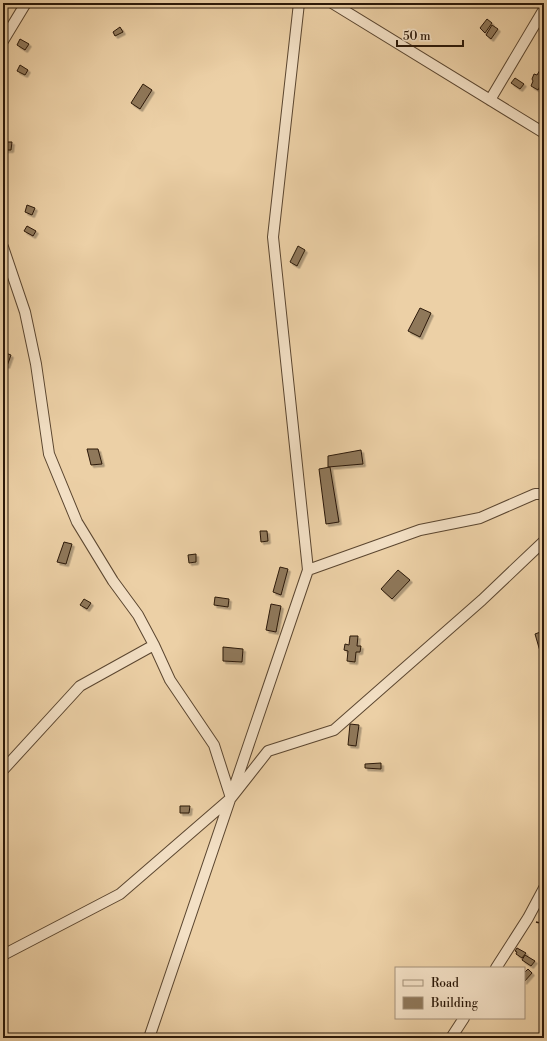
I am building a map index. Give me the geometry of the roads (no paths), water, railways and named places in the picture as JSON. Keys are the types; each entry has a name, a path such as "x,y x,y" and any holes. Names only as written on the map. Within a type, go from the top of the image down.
{"street":[{"path":"3,41 26,3"},
{"path":"150,1038 308,570 273,237 299,3"},
{"path":"332,3 544,133"},
{"path":"490,100 544,9"},
{"path":"3,247 25,312 36,364 49,454 77,522 113,581 138,615 170,680 214,745 231,798"},
{"path":"308,570 420,530 480,518 535,494 544,494"},
{"path":"3,955 120,894 231,798 268,752 334,730 482,600 544,541"},
{"path":"3,770 80,686 154,645"},
{"path":"497,967 528,918 544,888"},
{"path":"451,1038 463,1019"}]}
